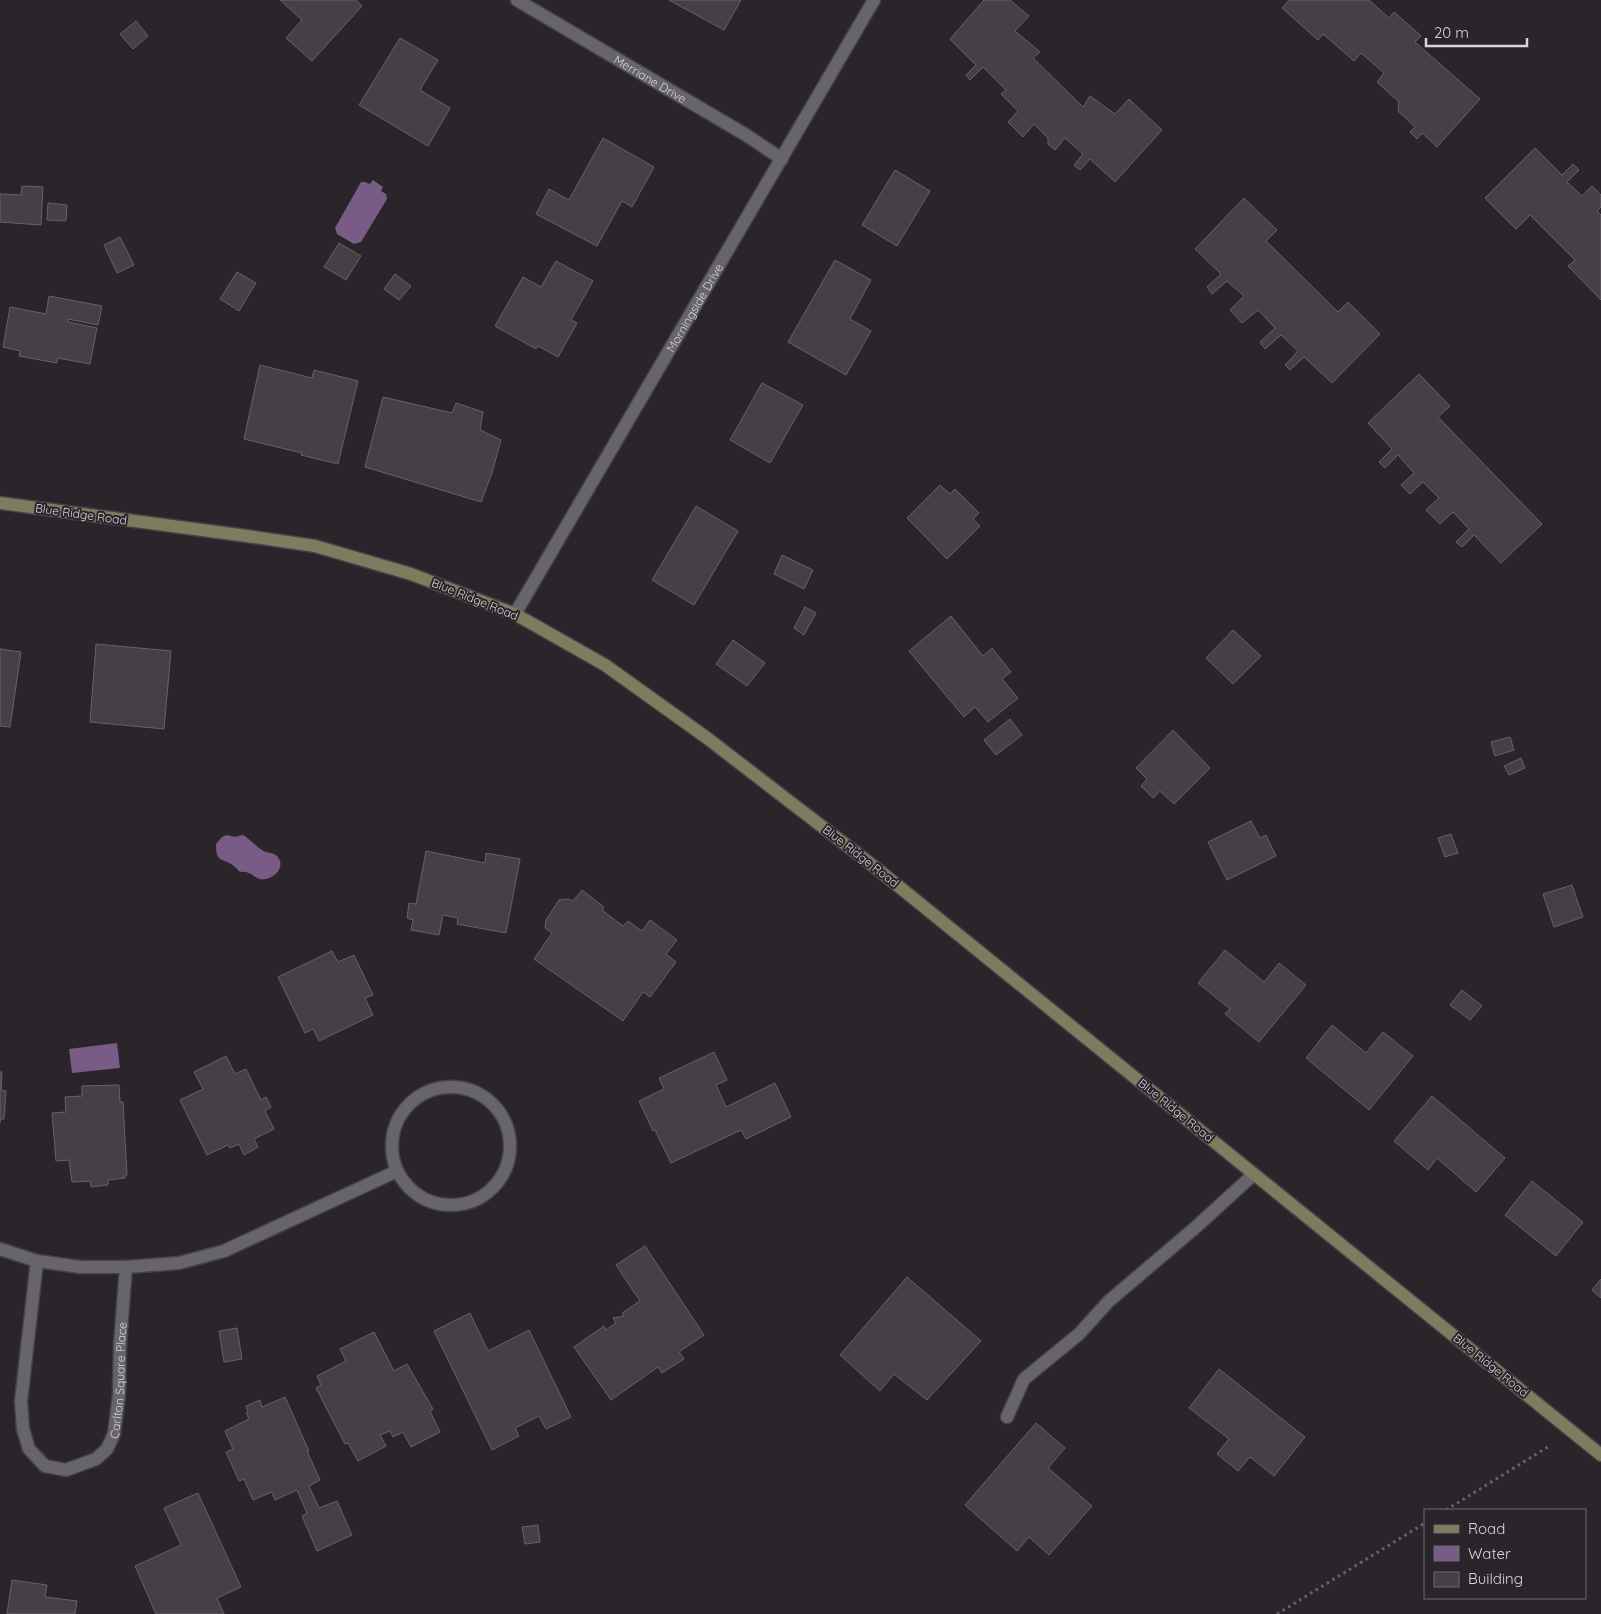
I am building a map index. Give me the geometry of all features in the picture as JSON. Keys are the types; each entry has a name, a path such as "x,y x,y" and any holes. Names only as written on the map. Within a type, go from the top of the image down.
{"main road":[{"name":"Blue Ridge Road","path":"0,502 315,546 411,574 515,614 605,665 708,738 876,868 1601,1455"}],"street":[{"name":"Merriane Drive","path":"517,0 746,135 782,159"},
{"name":"Morningside Drive","path":"515,614 874,0"},
{"path":"450,1087 470,1090 487,1100 500,1114 508,1132 509,1151 505,1170 494,1186 479,1198 461,1204 442,1204 423,1199 408,1187 397,1171 392,1152 394,1132 401,1114 414,1100 432,1090 450,1087"},
{"path":"0,1249 36,1261 80,1267 126,1267 179,1263 224,1251 397,1171"},
{"path":"1007,1417 1024,1379 1079,1334 1109,1300 1196,1227 1254,1174"},
{"name":"Carlton Square Place","path":"36,1261 21,1401 23,1429 29,1449 45,1466 66,1470 96,1459 107,1449 114,1434 119,1395 120,1344 126,1267"}],"path":[{"path":"1448,1509 1573,1432"},
{"path":"1277,1614 1424,1524"}],"water":[{"path":"373,180 383,187 381,191 386,194 387,199 361,242 354,244 337,234 335,228 361,182 370,184"},
{"path":"227,835 235,837 243,835 265,852 277,856 280,860 279,870 270,878 259,879 248,873 240,872 230,863 220,859 217,855 216,844 222,837"},
{"path":"117,1043 120,1068 72,1073 69,1049"}],"building":[{"path":"280,0 356,0 362,6 312,61 286,38 302,20"},
{"path":"669,0 741,0 724,30"},
{"path":"984,0 1010,0 1029,16 1015,31 1040,52 1033,58 1083,107 1090,96 1115,114 1129,99 1162,130 1115,182 1090,159 1080,170 1074,165 1083,154 1065,138 1055,150 1048,144 1048,138 1034,124 1023,137 1008,122 1018,111 1001,94 1006,90 983,67 970,80 966,75 976,65 950,39"},
{"path":"1289,0 1369,0 1389,18 1394,12 1421,36 1415,42 1480,99 1437,147 1422,133 1417,139 1410,132 1415,127 1398,111 1399,102 1377,82 1384,73 1361,53 1354,61 1323,34 1318,40 1282,8"},
{"path":"136,21 148,36 133,49 120,34"},
{"path":"400,38 438,60 420,90 450,108 428,146 359,105"},
{"path":"603,138 654,167 632,207 622,201 597,246 536,214 549,189 569,200"},
{"path":"1535,148 1562,175 1573,164 1579,170 1567,182 1582,196 1592,186 1601,195 1601,207 1597,211 1601,215 1601,300 1568,266 1575,260 1530,215 1516,229 1485,198"},
{"path":"895,170 930,191 897,246 862,225"},
{"path":"22,186 43,187 41,225 0,222 0,194 21,195"},
{"path":"1244,198 1277,230 1266,241 1338,312 1348,302 1380,334 1332,383 1304,357 1290,370 1285,365 1298,351 1281,335 1265,349 1260,342 1275,328 1258,310 1242,323 1230,310 1244,296 1227,281 1212,294 1207,287 1221,274 1195,249"},
{"path":"48,203 67,205 66,221 47,220"},
{"path":"120,237 134,265 117,273 104,245"},
{"path":"339,243 361,256 346,280 324,267"},
{"path":"835,260 871,280 850,319 871,331 846,375 788,342"},
{"path":"556,261 593,281 571,320 577,323 558,357 538,346 536,349 495,326 523,277 541,287"},
{"path":"237,272 256,283 239,311 220,299"},
{"path":"395,274 411,286 399,300 384,289"},
{"path":"49,296 102,306 98,325 68,319 68,322 97,328 90,364 58,358 57,363 19,356 20,351 3,347 10,307 46,314"},
{"path":"260,365 312,378 314,370 358,381 338,464 244,439"},
{"path":"1419,374 1450,406 1438,417 1542,524 1501,563 1474,535 1462,547 1456,542 1469,529 1453,512 1440,524 1426,510 1439,498 1423,482 1410,494 1401,485 1414,473 1398,455 1385,468 1379,462 1392,449 1368,423"},
{"path":"762,383 803,405 770,463 730,440"},
{"path":"383,397 452,413 456,403 483,412 480,430 501,440 492,473 481,502 365,467"},
{"path":"940,485 950,494 955,489 979,513 973,519 980,526 947,559 907,518"},
{"path":"696,506 738,531 694,605 652,580"},
{"path":"782,555 813,570 804,589 774,574"},
{"path":"805,607 816,613 804,635 794,628"},
{"path":"951,616 983,656 992,648 1011,672 1002,679 1018,698 988,722 975,707 964,717 909,651"},
{"path":"1233,630 1261,656 1233,684 1206,658"},
{"path":"733,640 765,663 747,686 716,664"},
{"path":"96,644 171,651 164,729 90,722"},
{"path":"0,649 21,652 10,727 0,726"},
{"path":"1010,719 1022,735 996,755 984,740"},
{"path":"1173,730 1210,768 1174,804 1160,791 1153,798 1141,786 1147,779 1136,768"},
{"path":"1510,737 1514,750 1495,756 1491,742"},
{"path":"1521,758 1525,768 1509,775 1504,766"},
{"path":"1251,821 1260,838 1266,835 1276,856 1227,880 1208,842"},
{"path":"1451,834 1458,853 1445,857 1438,838"},
{"path":"426,851 485,863 486,853 520,859 506,933 457,924 458,918 443,915 439,935 411,930 413,920 407,918 409,903 416,904"},
{"path":"1572,885 1583,917 1554,927 1543,894"},
{"path":"582,890 604,907 602,910 623,926 628,921 642,931 650,920 677,940 666,954 676,962 650,997 643,992 623,1021 534,959 552,933 545,928 546,920 559,900 569,899 573,901"},
{"path":"1225,950 1264,982 1279,963 1306,985 1259,1042 1225,1014 1230,1009 1198,983"},
{"path":"332,951 338,962 354,955 373,995 365,998 373,1015 319,1041 313,1029 305,1033 278,977"},
{"path":"1462,990 1482,1006 1470,1020 1450,1005"},
{"path":"1332,1025 1366,1053 1383,1032 1413,1056 1369,1110 1306,1058"},
{"path":"714,1052 727,1080 716,1085 726,1107 775,1083 791,1117 746,1139 741,1130 671,1163 639,1101 664,1089 659,1078"},
{"path":"226,1056 235,1074 246,1069 261,1100 266,1097 271,1107 265,1111 274,1129 254,1139 258,1147 244,1155 239,1144 230,1148 228,1145 207,1155 180,1100 203,1089 194,1072"},
{"path":"0,1072 2,1072 1,1090 6,1091 4,1119 0,1119"},
{"path":"119,1085 120,1102 123,1102 127,1175 125,1175 125,1178 108,1180 108,1185 91,1187 90,1181 72,1182 69,1160 56,1161 52,1113 66,1112 65,1097 82,1096 82,1086"},
{"path":"1432,1096 1505,1158 1476,1192 1437,1158 1428,1170 1394,1141"},
{"path":"1532,1181 1583,1222 1556,1256 1505,1215"},
{"path":"645,1246 704,1335 679,1352 684,1359 662,1373 658,1367 611,1400 574,1347 604,1326 606,1330 616,1323 613,1318 624,1316 622,1313 640,1301 616,1265"},
{"path":"907,1277 981,1341 927,1400 894,1374 880,1391 840,1355"},
{"path":"1601,1279 1601,1298 1592,1290"},
{"path":"470,1313 488,1351 529,1330 571,1417 546,1429 539,1416 515,1428 519,1436 492,1450 434,1331"},
{"path":"237,1328 242,1359 224,1362 219,1331"},
{"path":"374,1332 394,1371 407,1364 433,1409 430,1411 440,1432 411,1447 403,1432 393,1437 390,1431 380,1435 386,1446 358,1461 348,1443 345,1444 316,1388 321,1385 317,1376 346,1361 340,1349"},
{"path":"1219,1369 1305,1437 1274,1476 1250,1457 1238,1471 1217,1454 1229,1439 1189,1408"},
{"path":"285,1397 320,1480 309,1486 319,1508 337,1501 352,1535 317,1551 302,1516 307,1513 297,1490 275,1500 272,1492 253,1500 244,1479 239,1481 226,1452 233,1449 225,1431 249,1419 246,1413 248,1412 246,1406 260,1400 262,1407"},
{"path":"1036,1423 1065,1448 1048,1468 1092,1506 1049,1555 1029,1537 1017,1551 965,1505"},
{"path":"198,1493 241,1587 217,1598 224,1614 156,1614 135,1566 181,1545 164,1508"},
{"path":"538,1525 540,1542 525,1544 522,1527"},
{"path":"12,1580 47,1585 45,1597 77,1601 75,1614 7,1614"}]}
